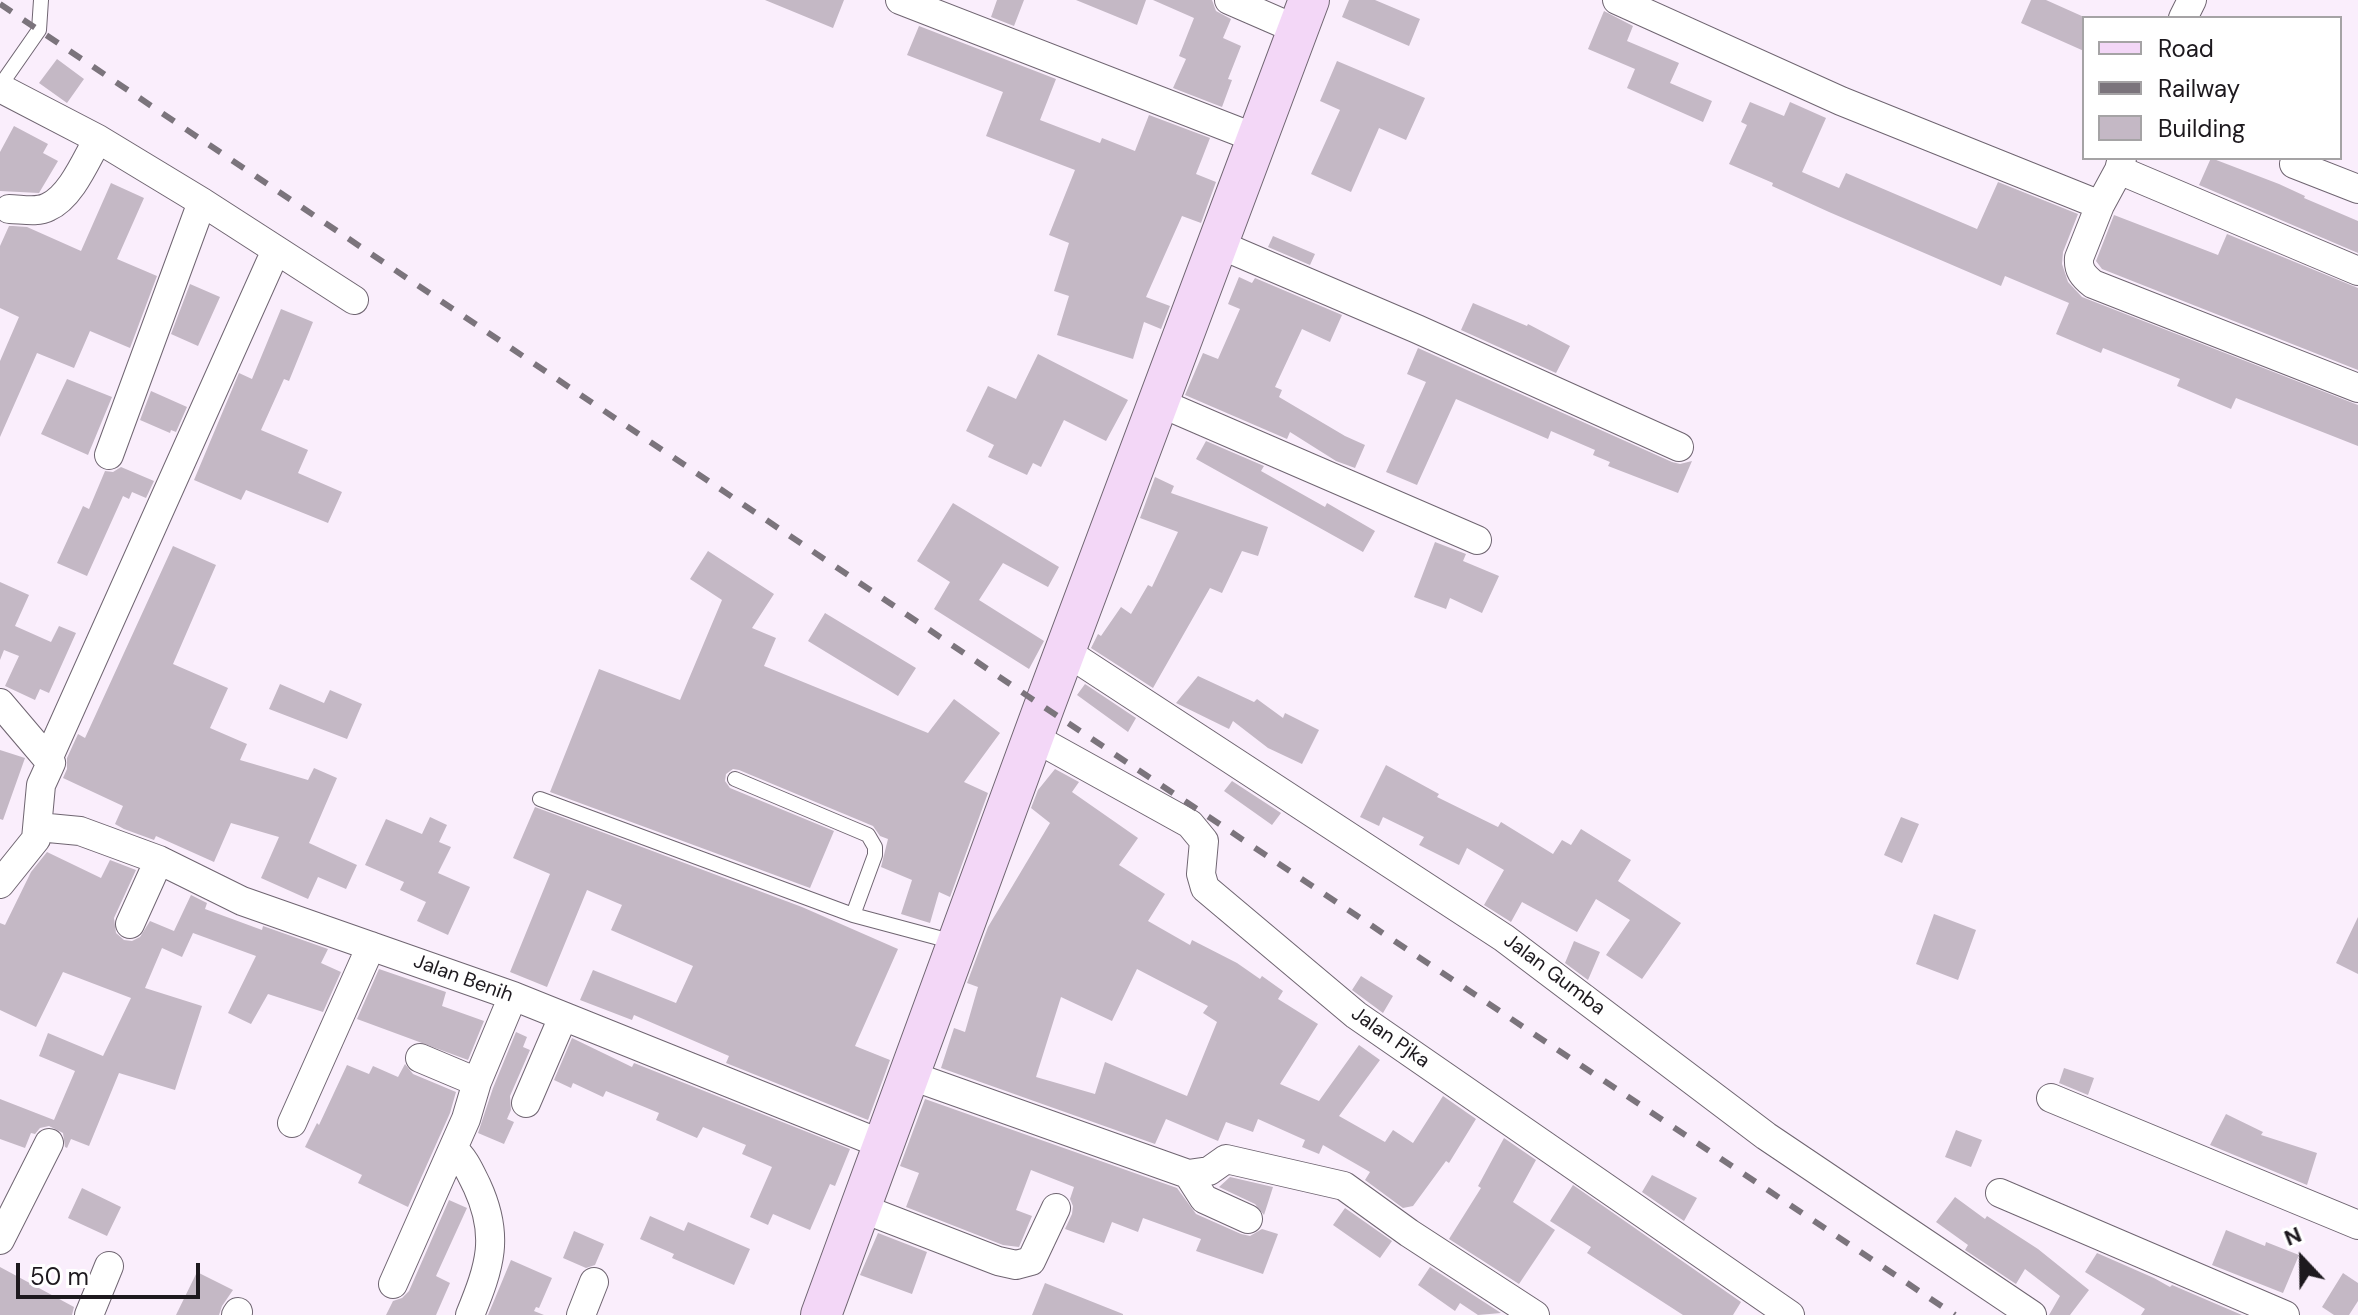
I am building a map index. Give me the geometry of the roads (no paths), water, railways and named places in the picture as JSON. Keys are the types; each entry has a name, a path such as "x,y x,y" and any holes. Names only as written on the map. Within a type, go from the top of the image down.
{"street":[{"path":"900,0 1258,139"},
{"path":"829,1313 861,1208 909,1075 1303,15 1229,0"},
{"path":"1617,0 1841,101 2100,205"},
{"path":"0,87 98,139 354,300"},
{"path":"3,214 49,207 59,199 98,139"},
{"path":"2358,271 2120,164 2079,258 2081,272 2093,284 2358,388"},
{"path":"2294,164 2358,189"},
{"path":"109,455 202,202"},
{"path":"1218,244 1417,329 1679,447"},
{"path":"48,759 276,250"},
{"path":"1158,402 1477,540"},
{"name":"Jalan Gumba","path":"1065,651 1504,938 1766,1136 2032,1315"},
{"path":"0,703 51,763 41,785 36,839 0,884"},
{"name":"Jalan Pjka","path":"1033,737 1190,824 1204,841 1201,874 1205,888 1356,1015 1790,1315"},
{"name":"Jalan Benih","path":"38,827 80,831 159,860 242,901 513,996 884,1145"},
{"path":"130,924 159,860"},
{"path":"292,1123 371,946"},
{"path":"393,1284 453,1149 513,996"},
{"path":"526,1103 563,1017"},
{"path":"420,1058 477,1082"},
{"path":"909,1075 1188,1174 1209,1171 1226,1159 1344,1186 1409,1233 1535,1315"},
{"path":"2051,1098 2358,1225"},
{"path":"0,1240 49,1143"},
{"path":"453,1149 467,1165 487,1209 492,1233 470,1315"},
{"path":"1188,1174 1204,1199 1248,1219"},
{"path":"2000,1193 2285,1315"},
{"path":"861,1208 998,1261 1016,1265 1031,1261 1056,1208"},
{"path":"89,1315 109,1266"},
{"path":"581,1315 594,1282"}],"lane":[{"path":"0,87 39,30 41,0"},
{"path":"735,779 868,835 875,847 875,855 853,915"},
{"path":"540,799 853,915 958,943"}],"railway":[{"path":"0,4 1044,707 1955,1315"}]}
